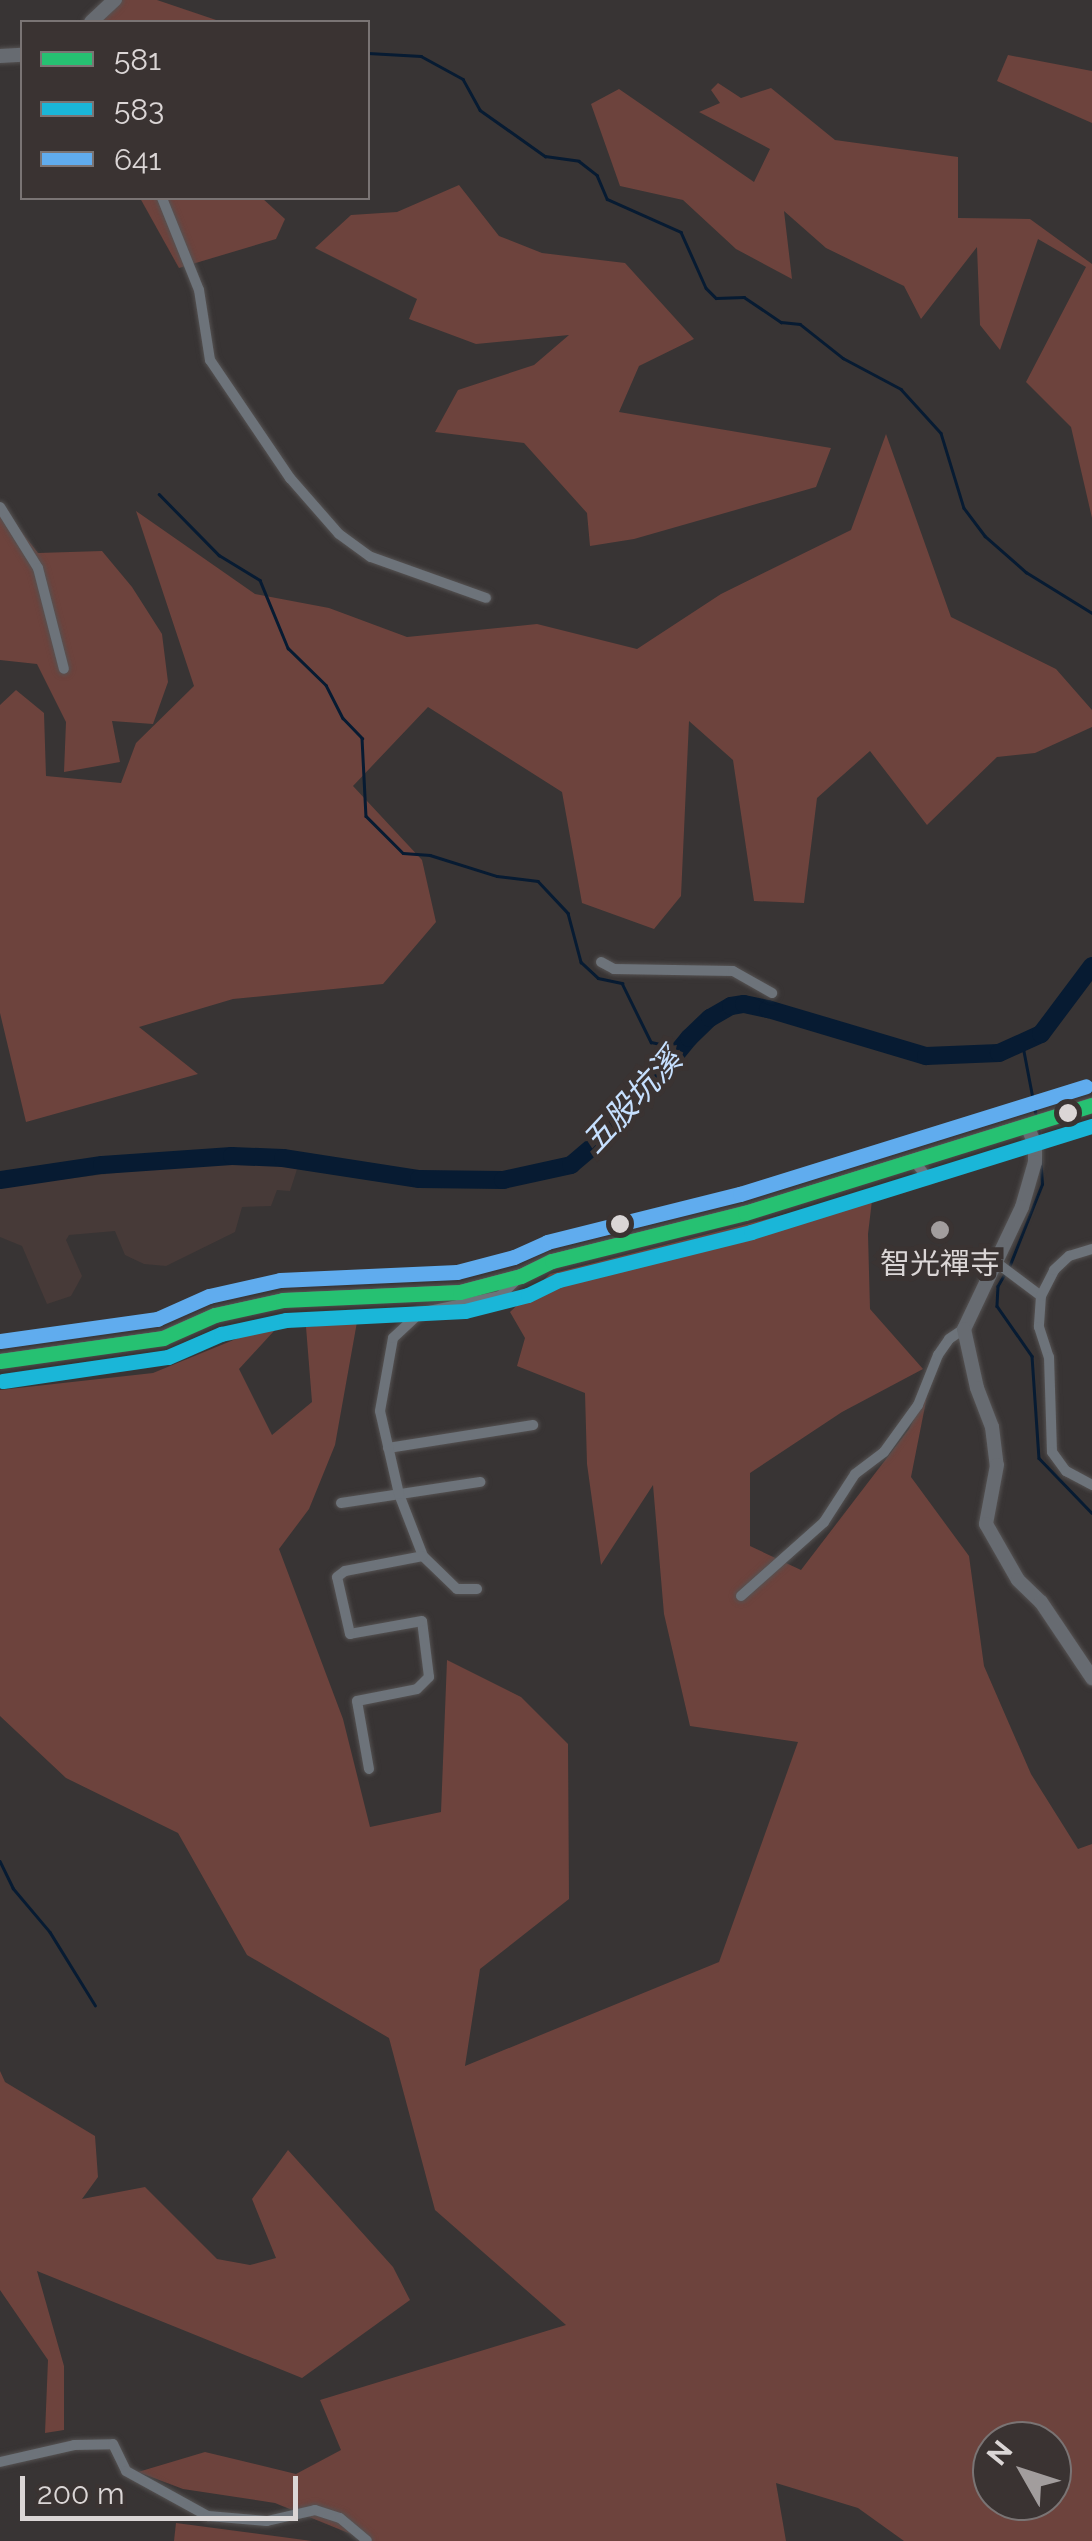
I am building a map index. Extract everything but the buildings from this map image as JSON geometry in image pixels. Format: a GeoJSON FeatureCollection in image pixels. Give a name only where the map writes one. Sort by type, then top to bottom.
{"type":"FeatureCollection","features":[{"type":"Feature","properties":{"kind":"main road"},"geometry":{"type":"LineString","coordinates":[[93,20],[115,0]]}},
{"type":"Feature","properties":{"kind":"main road"},"geometry":{"type":"LineString","coordinates":[[0,1361],[163,1338],[215,1316],[283,1300],[460,1292],[521,1276],[552,1262],[745,1213],[1092,1105]]}},
{"type":"Feature","properties":{"kind":"main road"},"geometry":{"type":"LineString","coordinates":[[1036,1123],[1035,1162],[1003,1268],[964,1329],[976,1388],[992,1427],[997,1466],[986,1524],[1018,1580],[1042,1602],[1092,1678]]}},
{"type":"Feature","properties":{"kind":"street"},"geometry":{"type":"LineString","coordinates":[[163,200],[199,290],[210,360],[290,478],[339,534],[371,557],[486,598]]}},
{"type":"Feature","properties":{"kind":"street"},"geometry":{"type":"LineString","coordinates":[[0,507],[38,568],[64,669]]}},
{"type":"Feature","properties":{"kind":"street"},"geometry":{"type":"LineString","coordinates":[[600,962],[614,969],[733,971],[772,993]]}},
{"type":"Feature","properties":{"kind":"street"},"geometry":{"type":"LineString","coordinates":[[914,1161],[927,1177]]}},
{"type":"Feature","properties":{"kind":"street"},"geometry":{"type":"LineString","coordinates":[[1092,1249],[1069,1256],[1054,1270],[1041,1296],[1039,1327],[1049,1357],[1052,1452],[1066,1470],[1092,1485]]}},
{"type":"Feature","properties":{"kind":"street"},"geometry":{"type":"LineString","coordinates":[[1003,1268],[1041,1296]]}},
{"type":"Feature","properties":{"kind":"street"},"geometry":{"type":"LineString","coordinates":[[477,1589],[457,1589],[423,1556],[399,1494],[380,1411],[393,1338],[420,1313],[500,1296],[521,1276]]}},
{"type":"Feature","properties":{"kind":"street"},"geometry":{"type":"LineString","coordinates":[[740,1596],[824,1522],[855,1474],[884,1452],[918,1405],[938,1354],[949,1339],[964,1329]]}},
{"type":"Feature","properties":{"kind":"street"},"geometry":{"type":"LineString","coordinates":[[388,1448],[533,1424]]}},
{"type":"Feature","properties":{"kind":"street"},"geometry":{"type":"LineString","coordinates":[[341,1503],[480,1482]]}},
{"type":"Feature","properties":{"kind":"street"},"geometry":{"type":"LineString","coordinates":[[370,1769],[357,1701],[417,1689],[430,1677],[422,1621],[350,1634],[337,1577],[423,1556]]}},
{"type":"Feature","properties":{"kind":"street"},"geometry":{"type":"LineString","coordinates":[[0,2462],[74,2445],[113,2444],[126,2471],[208,2516],[267,2521],[316,2510],[340,2518],[367,2541]]}},
{"type":"Feature","properties":{"kind":"shaded area"},"geometry":{"type":"Polygon","coordinates":[[[122,0],[157,0],[216,20],[98,20],[122,0]]]}},
{"type":"Feature","properties":{"kind":"shaded area"},"geometry":{"type":"Polygon","coordinates":[[[1008,55],[1092,71],[1092,123],[997,81],[1008,55]]]}},
{"type":"Feature","properties":{"kind":"shaded area"},"geometry":{"type":"Polygon","coordinates":[[[718,83],[741,98],[771,88],[835,140],[958,157],[958,218],[1030,219],[1092,264],[1092,518],[1071,427],[1026,382],[1086,267],[1038,239],[1000,350],[980,325],[977,247],[921,319],[904,286],[826,248],[784,211],[792,279],[736,249],[683,200],[620,186],[591,104],[619,89],[754,182],[770,149],[699,112],[720,103],[711,90],[718,83]]]}},
{"type":"Feature","properties":{"kind":"shaded area"},"geometry":{"type":"Polygon","coordinates":[[[459,185],[499,236],[542,253],[625,263],[694,339],[639,366],[619,412],[831,448],[816,487],[634,539],[590,546],[587,513],[524,443],[435,432],[458,390],[534,365],[569,335],[476,344],[409,319],[417,299],[315,248],[351,215],[397,212],[459,185]]]}},
{"type":"Feature","properties":{"kind":"shaded area"},"geometry":{"type":"Polygon","coordinates":[[[141,200],[264,200],[285,219],[276,239],[179,268],[141,200]]]}},
{"type":"Feature","properties":{"kind":"shaded area"},"geometry":{"type":"Polygon","coordinates":[[[886,434],[951,617],[1056,669],[1092,710],[1092,727],[1035,753],[997,757],[927,825],[870,751],[817,798],[804,903],[754,901],[733,760],[689,721],[681,896],[654,929],[582,903],[562,792],[428,707],[353,786],[422,860],[436,922],[383,984],[233,999],[139,1027],[198,1074],[26,1122],[0,1013],[0,705],[16,690],[44,713],[46,776],[121,783],[136,743],[194,686],[136,511],[255,594],[329,608],[407,637],[537,624],[637,649],[721,594],[851,530],[886,434]]]}},
{"type":"Feature","properties":{"kind":"shaded area"},"geometry":{"type":"Polygon","coordinates":[[[0,504],[38,553],[102,551],[132,587],[162,634],[168,682],[153,724],[112,721],[120,762],[64,772],[66,722],[37,664],[0,660],[0,504]]]}},
{"type":"Feature","properties":{"kind":"shaded area"},"geometry":{"type":"Polygon","coordinates":[[[238,1158],[299,1163],[290,1191],[277,1190],[271,1206],[242,1207],[235,1232],[166,1266],[144,1264],[125,1255],[115,1231],[69,1235],[66,1240],[82,1276],[71,1296],[47,1304],[22,1246],[0,1237],[0,1187],[238,1158]]]}},
{"type":"Feature","properties":{"kind":"shaded area"},"geometry":{"type":"Polygon","coordinates":[[[873,1192],[868,1234],[870,1309],[923,1369],[842,1412],[750,1473],[750,1546],[801,1570],[909,1429],[928,1391],[911,1477],[969,1556],[984,1666],[1031,1774],[1078,1849],[1092,1844],[1092,2541],[904,2541],[858,2508],[776,2483],[786,2541],[368,2541],[275,2503],[183,2489],[138,2472],[205,2452],[296,2474],[341,2450],[320,2400],[566,2325],[435,2210],[389,2038],[247,1955],[178,1833],[66,1778],[0,1716],[0,1390],[153,1373],[285,1319],[239,1369],[272,1435],[312,1402],[306,1327],[357,1322],[335,1445],[309,1509],[279,1549],[343,1719],[370,1827],[441,1812],[447,1660],[521,1697],[568,1744],[569,1899],[480,1969],[465,2066],[719,1962],[798,1742],[690,1726],[664,1614],[653,1485],[601,1565],[587,1464],[585,1393],[517,1366],[525,1338],[510,1312],[550,1274],[873,1192]]]}},
{"type":"Feature","properties":{"kind":"shaded area"},"geometry":{"type":"Polygon","coordinates":[[[0,2071],[5,2082],[95,2136],[98,2177],[82,2199],[145,2187],[217,2259],[250,2265],[276,2258],[252,2199],[288,2150],[393,2267],[410,2300],[302,2378],[37,2271],[64,2366],[64,2430],[45,2433],[48,2360],[0,2290],[0,2071]]]}},
{"type":"Feature","properties":{"kind":"shaded area"},"geometry":{"type":"Polygon","coordinates":[[[176,2523],[312,2541],[174,2541],[176,2523]]]}},
{"type":"Feature","properties":{"kind":"waterway"},"geometry":{"type":"LineString","coordinates":[[370,53],[421,56],[463,79],[480,110],[545,156],[579,161],[597,175],[607,199],[681,232],[706,288],[716,298],[744,297],[781,322],[800,324],[843,358],[901,389],[941,433],[964,508],[985,536],[1026,572],[1092,613]]}},
{"type":"Feature","properties":{"kind":"waterway"},"geometry":{"type":"LineString","coordinates":[[159,494],[219,555],[260,580],[288,648],[326,685],[343,718],[362,738],[366,816],[403,853],[430,855],[497,876],[538,881],[568,913],[581,962],[598,978],[622,983],[651,1042],[679,1048]]}},
{"type":"Feature","properties":{"kind":"waterway","name":"五股坑溪"},"geometry":{"type":"LineString","coordinates":[[0,1180],[102,1165],[232,1156],[283,1158],[419,1179],[503,1180],[571,1165],[617,1126],[689,1038],[710,1018],[731,1006],[744,1004],[768,1009],[926,1056],[999,1053],[1041,1034],[1092,966]]}},
{"type":"Feature","properties":{"kind":"waterway"},"geometry":{"type":"LineString","coordinates":[[1023,1046],[1036,1114]]}},
{"type":"Feature","properties":{"kind":"waterway"},"geometry":{"type":"LineString","coordinates":[[1009,1267],[1042,1184],[1038,1127]]}},
{"type":"Feature","properties":{"kind":"waterway"},"geometry":{"type":"LineString","coordinates":[[1005,1274],[998,1286],[997,1306],[1032,1356],[1039,1458],[1092,1513]]}},
{"type":"Feature","properties":{"kind":"waterway"},"geometry":{"type":"LineString","coordinates":[[0,1861],[13,1888],[50,1932],[95,2005]]}},
{"type":"Feature","properties":{"kind":"transit line","name":"641"},"geometry":{"type":"LineString","coordinates":[[0,1341],[157,1319],[209,1296],[280,1280],[457,1272],[514,1257],[547,1242],[740,1194],[1086,1086]]}},
{"type":"Feature","properties":{"kind":"transit line","name":"581"},"geometry":{"type":"LineString","coordinates":[[0,1361],[163,1338],[215,1315],[283,1300],[460,1292],[521,1276],[552,1261],[745,1213],[1092,1105]]}},
{"type":"Feature","properties":{"kind":"transit line","name":"583"},"geometry":{"type":"LineString","coordinates":[[3,1381],[168,1357],[221,1334],[286,1320],[465,1311],[528,1295],[559,1280],[751,1232],[1092,1126]]}},
{"type":"Feature","properties":{"kind":"place","name":"智光禪寺"},"geometry":{"type":"Point","coordinates":[940,1230]}}]}
